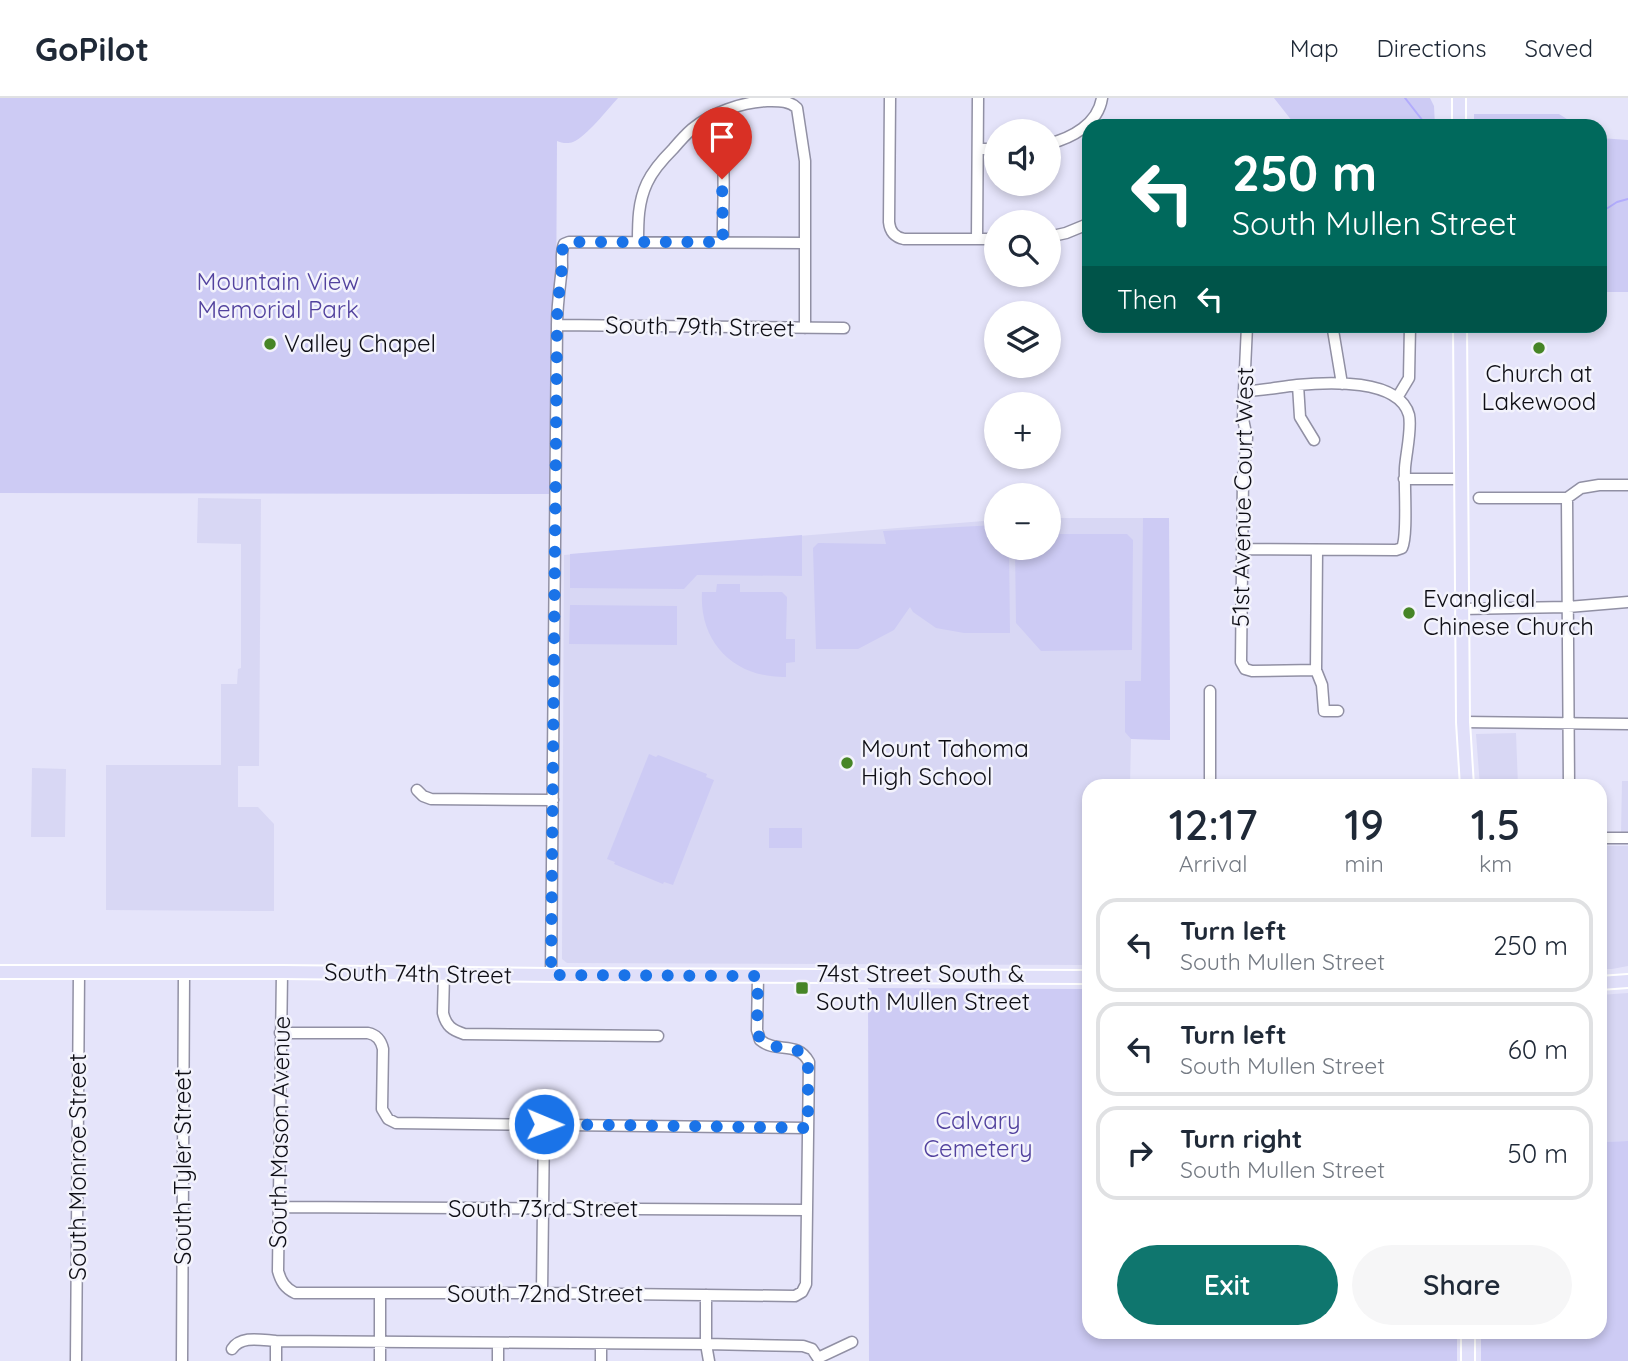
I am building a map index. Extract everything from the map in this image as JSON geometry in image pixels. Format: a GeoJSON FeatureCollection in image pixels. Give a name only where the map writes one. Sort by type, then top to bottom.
{"type":"FeatureCollection","features":[{"type":"Feature","properties":{"kind":"main road"},"geometry":{"type":"LineString","coordinates":[[1459,98],[1459,119]]}},
{"type":"Feature","properties":{"kind":"main road"},"geometry":{"type":"LineString","coordinates":[[1460,333],[1461,609],[1467,779]]}},
{"type":"Feature","properties":{"kind":"main road","name":"South 74th Street"},"geometry":{"type":"LineString","coordinates":[[0,972],[1082,977]]}},
{"type":"Feature","properties":{"kind":"main road"},"geometry":{"type":"LineString","coordinates":[[1607,982],[1628,981]]}},
{"type":"Feature","properties":{"kind":"main road"},"geometry":{"type":"LineString","coordinates":[[1468,1339],[1468,1361]]}},
{"type":"Feature","properties":{"kind":"street"},"geometry":{"type":"LineString","coordinates":[[891,98],[889,227],[893,234],[904,239],[984,239]]}},
{"type":"Feature","properties":{"kind":"street"},"geometry":{"type":"LineString","coordinates":[[977,239],[978,98]]}},
{"type":"Feature","properties":{"kind":"street"},"geometry":{"type":"LineString","coordinates":[[1092,119],[1100,109],[1102,98]]}},
{"type":"Feature","properties":{"kind":"street"},"geometry":{"type":"LineString","coordinates":[[638,242],[639,206],[643,192],[661,162],[690,130],[733,107],[752,102],[788,102],[796,106],[804,147],[805,328]]}},
{"type":"Feature","properties":{"kind":"street"},"geometry":{"type":"LineString","coordinates":[[713,117],[719,132],[722,153],[723,242]]}},
{"type":"Feature","properties":{"kind":"street"},"geometry":{"type":"LineString","coordinates":[[1061,139],[1082,128]]}},
{"type":"Feature","properties":{"kind":"street"},"geometry":{"type":"LineString","coordinates":[[978,149],[984,149]]}},
{"type":"Feature","properties":{"kind":"street"},"geometry":{"type":"LineString","coordinates":[[1061,234],[1082,226]]}},
{"type":"Feature","properties":{"kind":"street"},"geometry":{"type":"LineString","coordinates":[[551,975],[557,325],[562,249],[564,244],[569,242],[805,243]]}},
{"type":"Feature","properties":{"kind":"street","name":"South 79th Street"},"geometry":{"type":"LineString","coordinates":[[557,325],[844,328]]}},
{"type":"Feature","properties":{"kind":"street","name":"51st Avenue Court West"},"geometry":{"type":"LineString","coordinates":[[1247,333],[1244,419],[1247,438],[1243,476],[1241,662],[1247,670],[1316,670]]}},
{"type":"Feature","properties":{"kind":"street"},"geometry":{"type":"LineString","coordinates":[[1334,333],[1342,384]]}},
{"type":"Feature","properties":{"kind":"street"},"geometry":{"type":"LineString","coordinates":[[1397,398],[1409,378],[1409,333]]}},
{"type":"Feature","properties":{"kind":"street"},"geometry":{"type":"LineString","coordinates":[[1242,549],[1396,550],[1403,547],[1404,480],[1410,421],[1406,409],[1397,398],[1382,390],[1342,384],[1298,385],[1244,391]]}},
{"type":"Feature","properties":{"kind":"street"},"geometry":{"type":"LineString","coordinates":[[1298,385],[1300,417],[1314,440]]}},
{"type":"Feature","properties":{"kind":"street"},"geometry":{"type":"LineString","coordinates":[[1404,480],[1460,479]]}},
{"type":"Feature","properties":{"kind":"street"},"geometry":{"type":"LineString","coordinates":[[1479,498],[1567,498],[1581,488],[1628,485]]}},
{"type":"Feature","properties":{"kind":"street"},"geometry":{"type":"LineString","coordinates":[[1567,498],[1569,779]]}},
{"type":"Feature","properties":{"kind":"street"},"geometry":{"type":"LineString","coordinates":[[1317,550],[1316,670],[1322,685],[1324,712],[1338,711]]}},
{"type":"Feature","properties":{"kind":"street"},"geometry":{"type":"LineString","coordinates":[[1461,609],[1568,607],[1628,602]]}},
{"type":"Feature","properties":{"kind":"street"},"geometry":{"type":"LineString","coordinates":[[1210,691],[1210,779]]}},
{"type":"Feature","properties":{"kind":"street"},"geometry":{"type":"LineString","coordinates":[[1463,722],[1628,724]]}},
{"type":"Feature","properties":{"kind":"street"},"geometry":{"type":"LineString","coordinates":[[417,790],[431,799],[553,800]]}},
{"type":"Feature","properties":{"kind":"street"},"geometry":{"type":"LineString","coordinates":[[1607,838],[1628,838]]}},
{"type":"Feature","properties":{"kind":"street","name":"South Monroe Street"},"geometry":{"type":"LineString","coordinates":[[76,1361],[79,972]]}},
{"type":"Feature","properties":{"kind":"street","name":"South Mason Avenue"},"geometry":{"type":"LineString","coordinates":[[282,972],[278,1271],[288,1289]]}},
{"type":"Feature","properties":{"kind":"street","name":"South Tyler Street"},"geometry":{"type":"LineString","coordinates":[[182,1361],[184,973]]}},
{"type":"Feature","properties":{"kind":"street"},"geometry":{"type":"LineString","coordinates":[[444,974],[443,1013],[450,1028],[456,1031],[471,1035],[658,1036]]}},
{"type":"Feature","properties":{"kind":"street"},"geometry":{"type":"LineString","coordinates":[[758,976],[757,1030],[760,1040],[769,1046],[800,1051],[808,1062],[807,1210]]}},
{"type":"Feature","properties":{"kind":"street"},"geometry":{"type":"LineString","coordinates":[[281,1033],[368,1033],[376,1036],[383,1049],[382,1109],[388,1119],[396,1123],[808,1128]]}},
{"type":"Feature","properties":{"kind":"street"},"geometry":{"type":"LineString","coordinates":[[542,1293],[544,1124]]}},
{"type":"Feature","properties":{"kind":"street","name":"South 73rd Street"},"geometry":{"type":"LineString","coordinates":[[280,1207],[807,1210]]}},
{"type":"Feature","properties":{"kind":"street","name":"South 72nd Street"},"geometry":{"type":"LineString","coordinates":[[288,1289],[295,1293],[380,1294],[799,1295],[806,1284],[807,1210]]}},
{"type":"Feature","properties":{"kind":"street"},"geometry":{"type":"LineString","coordinates":[[380,1294],[380,1361]]}},
{"type":"Feature","properties":{"kind":"street"},"geometry":{"type":"LineString","coordinates":[[706,1295],[706,1344],[709,1361]]}},
{"type":"Feature","properties":{"kind":"street"},"geometry":{"type":"LineString","coordinates":[[232,1349],[236,1343],[246,1339],[706,1344],[803,1346],[812,1349],[815,1359],[852,1342]]}},
{"type":"Feature","properties":{"kind":"street"},"geometry":{"type":"LineString","coordinates":[[276,1341],[276,1361]]}},
{"type":"Feature","properties":{"kind":"street"},"geometry":{"type":"LineString","coordinates":[[498,1343],[498,1361]]}},
{"type":"Feature","properties":{"kind":"street"},"geometry":{"type":"LineString","coordinates":[[601,1344],[601,1361]]}},
{"type":"Feature","properties":{"kind":"shaded area"},"geometry":{"type":"Polygon","coordinates":[[[198,498],[261,499],[259,766],[238,766],[238,807],[258,807],[274,824],[274,911],[106,910],[106,765],[221,765],[221,684],[237,684],[238,669],[241,668],[241,544],[197,543],[198,498]]]}},
{"type":"Feature","properties":{"kind":"shaded area","name":"Mount Tahoma High School"},"geometry":{"type":"Polygon","coordinates":[[[1061,518],[1169,518],[1170,740],[1131,739],[1130,779],[1082,779],[1082,965],[567,963],[562,959],[564,555],[984,521],[984,560],[1061,560],[1061,518]]]}},
{"type":"Feature","properties":{"kind":"shaded area"},"geometry":{"type":"Polygon","coordinates":[[[1516,733],[1518,779],[1479,779],[1476,734],[1516,733]]]}},
{"type":"Feature","properties":{"kind":"shaded area"},"geometry":{"type":"Polygon","coordinates":[[[32,768],[66,769],[65,837],[31,837],[32,768]]]}},
{"type":"Feature","properties":{"kind":"shaded area"},"geometry":{"type":"Polygon","coordinates":[[[1622,781],[1628,781],[1628,834],[1621,834],[1622,781]]]}},
{"type":"Feature","properties":{"kind":"shaded area"},"geometry":{"type":"Polygon","coordinates":[[[1607,846],[1628,846],[1628,966],[1607,969],[1607,846]]]}},
{"type":"Feature","properties":{"kind":"shaded area"},"geometry":{"type":"Polygon","coordinates":[[[1628,993],[1628,1141],[1607,1142],[1607,994],[1628,993]]]}},
{"type":"Feature","properties":{"kind":"green space","name":"Mountain View Memorial Park"},"geometry":{"type":"Polygon","coordinates":[[[0,98],[618,98],[579,139],[569,143],[557,141],[555,494],[0,493],[0,98]]]}},
{"type":"Feature","properties":{"kind":"green space"},"geometry":{"type":"Polygon","coordinates":[[[1274,98],[1430,98],[1434,106],[1435,119],[1290,119],[1274,98]]]}},
{"type":"Feature","properties":{"kind":"green space"},"geometry":{"type":"Polygon","coordinates":[[[1474,114],[1559,114],[1567,119],[1474,119],[1474,114]]]}},
{"type":"Feature","properties":{"kind":"green space"},"geometry":{"type":"Polygon","coordinates":[[[1607,138],[1628,140],[1628,292],[1607,292],[1607,138]]]}},
{"type":"Feature","properties":{"kind":"green space"},"geometry":{"type":"Polygon","coordinates":[[[1143,518],[1169,518],[1170,740],[1131,739],[1125,732],[1125,681],[1141,681],[1143,518]]]}},
{"type":"Feature","properties":{"kind":"green space"},"geometry":{"type":"Polygon","coordinates":[[[984,526],[984,560],[1009,560],[1010,633],[964,633],[936,628],[910,607],[894,630],[858,649],[816,649],[813,548],[818,543],[886,544],[883,531],[984,526]]]}},
{"type":"Feature","properties":{"kind":"green space"},"geometry":{"type":"Polygon","coordinates":[[[1061,534],[1127,534],[1133,540],[1132,650],[1041,651],[1016,623],[1015,560],[1061,560],[1061,534]]]}},
{"type":"Feature","properties":{"kind":"green space"},"geometry":{"type":"Polygon","coordinates":[[[802,535],[802,576],[697,575],[684,589],[570,588],[570,554],[802,535]]]}},
{"type":"Feature","properties":{"kind":"green space"},"geometry":{"type":"Polygon","coordinates":[[[717,584],[740,584],[740,592],[782,592],[787,597],[786,639],[795,639],[795,662],[786,663],[786,677],[768,676],[736,664],[714,642],[707,627],[702,592],[716,592],[717,584]]]}},
{"type":"Feature","properties":{"kind":"green space"},"geometry":{"type":"Polygon","coordinates":[[[570,605],[677,606],[677,645],[569,644],[570,605]]]}},
{"type":"Feature","properties":{"kind":"green space"},"geometry":{"type":"Polygon","coordinates":[[[649,754],[707,774],[706,777],[714,780],[673,885],[663,884],[607,859],[649,754]]]}},
{"type":"Feature","properties":{"kind":"green space"},"geometry":{"type":"Polygon","coordinates":[[[769,828],[802,828],[802,848],[769,848],[769,828]]]}},
{"type":"Feature","properties":{"kind":"green space","name":"Calvary Cemetery"},"geometry":{"type":"Polygon","coordinates":[[[868,988],[1082,989],[1082,1339],[1457,1339],[1457,1361],[869,1361],[868,988]]]}},
{"type":"Feature","properties":{"kind":"green space"},"geometry":{"type":"Polygon","coordinates":[[[1628,1141],[1628,1361],[1481,1361],[1481,1339],[1607,1339],[1607,1142],[1628,1141]]]}},
{"type":"Feature","properties":{"kind":"waterway"},"geometry":{"type":"LineString","coordinates":[[1405,98],[1421,119]]}},
{"type":"Feature","properties":{"kind":"waterway"},"geometry":{"type":"LineString","coordinates":[[1607,208],[1628,199]]}},
{"type":"Feature","properties":{"kind":"place","name":"Valley Chapel"},"geometry":{"type":"Point","coordinates":[270,344]}},
{"type":"Feature","properties":{"kind":"place","name":"Church at Lakewood"},"geometry":{"type":"Point","coordinates":[1539,348]}},
{"type":"Feature","properties":{"kind":"place","name":"Evanglical Chinese Church"},"geometry":{"type":"Point","coordinates":[1409,613]}},
{"type":"Feature","properties":{"kind":"place","name":"Mount Tahoma High School"},"geometry":{"type":"Point","coordinates":[847,763]}},
{"type":"Feature","properties":{"kind":"place","name":"74st Street South & South Mullen Street"},"geometry":{"type":"Point","coordinates":[802,988]}},
{"type":"Feature","properties":{"kind":"route"},"geometry":{"type":"LineString","coordinates":[[544,1124],[808,1128],[808,1062],[800,1051],[769,1046],[760,1040],[757,1030],[758,976],[551,975],[557,325],[562,249],[564,244],[569,242],[723,242],[722,179]]}}]}
